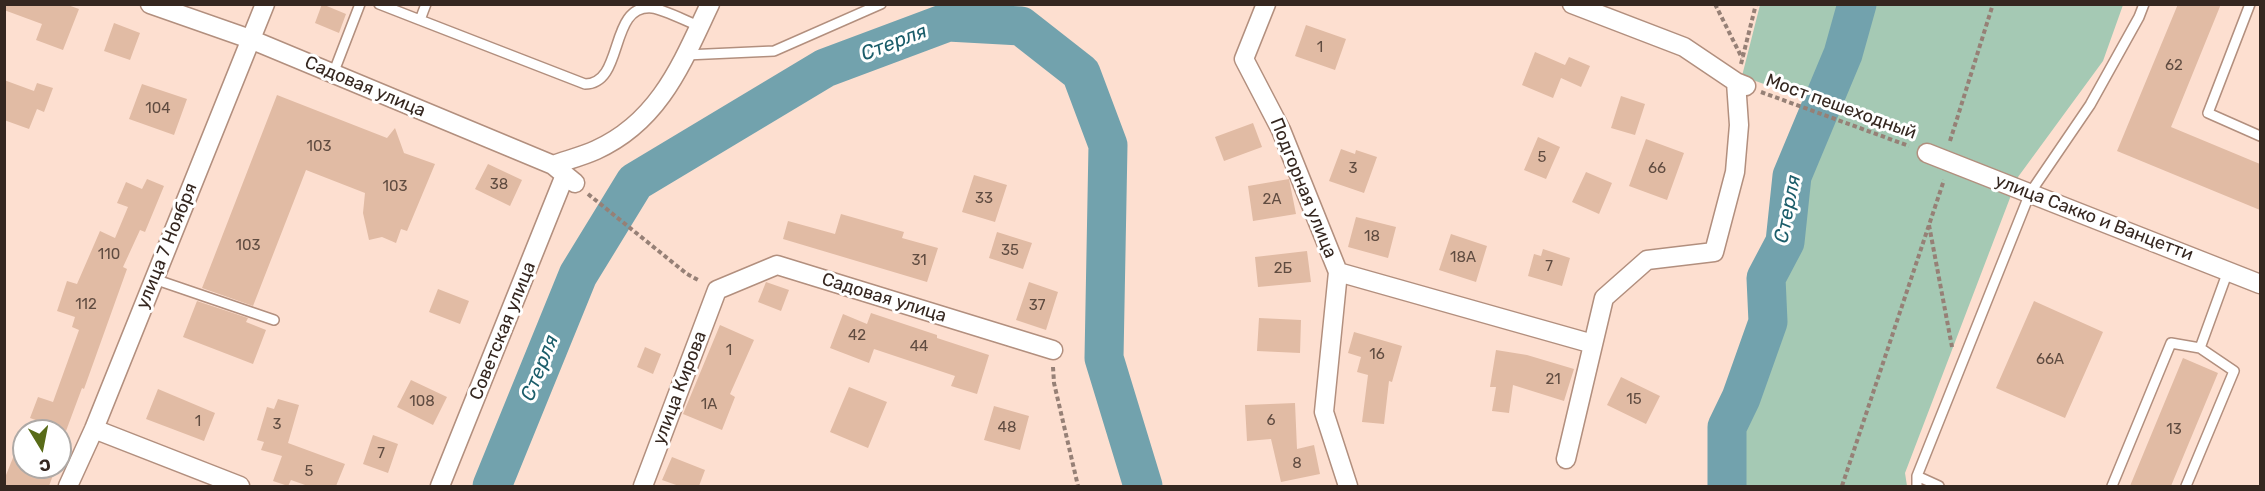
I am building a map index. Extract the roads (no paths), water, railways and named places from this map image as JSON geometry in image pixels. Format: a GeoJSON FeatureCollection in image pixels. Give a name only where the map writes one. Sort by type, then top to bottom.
{"type":"FeatureCollection","features":[{"type":"Feature","properties":{"kind":"street","name":"Садовая улица"},"geometry":{"type":"LineString","coordinates":[[150,4],[250,39],[564,175]]}},
{"type":"Feature","properties":{"kind":"street","name":"улица 7 Ноября"},"geometry":{"type":"LineString","coordinates":[[68,486],[94,429],[265,4]]}},
{"type":"Feature","properties":{"kind":"street"},"geometry":{"type":"LineString","coordinates":[[564,175],[596,150],[631,129],[647,114],[663,95],[686,55],[710,4]]}},
{"type":"Feature","properties":{"kind":"street","name":"Подгорная улица"},"geometry":{"type":"LineString","coordinates":[[1266,4],[1244,59],[1281,130],[1338,272],[1324,412],[1348,486]]}},
{"type":"Feature","properties":{"kind":"street"},"geometry":{"type":"LineString","coordinates":[[1566,459],[1604,298],[1647,260],[1714,252],[1735,172],[1741,84],[1684,47],[1572,4]]}},
{"type":"Feature","properties":{"kind":"street","name":"улица Сакко и Ванцетти"},"geometry":{"type":"LineString","coordinates":[[1927,153],[2260,284]]}},
{"type":"Feature","properties":{"kind":"street","name":"Советская улица"},"geometry":{"type":"LineString","coordinates":[[440,486],[564,175]]}},
{"type":"Feature","properties":{"kind":"street","name":"Садовая улица"},"geometry":{"type":"LineString","coordinates":[[717,290],[777,264],[1053,350]]}},
{"type":"Feature","properties":{"kind":"street"},"geometry":{"type":"LineString","coordinates":[[1338,272],[1593,344]]}},
{"type":"Feature","properties":{"kind":"street","name":"улица Кирова"},"geometry":{"type":"LineString","coordinates":[[643,486],[717,290]]}},
{"type":"Feature","properties":{"kind":"street"},"geometry":{"type":"LineString","coordinates":[[94,429],[240,486]]}},
{"type":"Feature","properties":{"kind":"lane"},"geometry":{"type":"LineString","coordinates":[[333,74],[360,4]]}},
{"type":"Feature","properties":{"kind":"lane"},"geometry":{"type":"LineString","coordinates":[[379,4],[578,82],[591,84],[604,76],[626,21],[637,12],[652,8],[699,26]]}},
{"type":"Feature","properties":{"kind":"lane"},"geometry":{"type":"LineString","coordinates":[[420,21],[426,4]]}},
{"type":"Feature","properties":{"kind":"lane"},"geometry":{"type":"LineString","coordinates":[[686,55],[774,51],[881,4]]}},
{"type":"Feature","properties":{"kind":"lane"},"geometry":{"type":"LineString","coordinates":[[1917,486],[1917,476],[2030,193],[2090,105],[2144,4]]}},
{"type":"Feature","properties":{"kind":"lane"},"geometry":{"type":"LineString","coordinates":[[2250,4],[2208,113],[2260,136]]}},
{"type":"Feature","properties":{"kind":"lane"},"geometry":{"type":"LineString","coordinates":[[2200,348],[2228,271]]}},
{"type":"Feature","properties":{"kind":"lane"},"geometry":{"type":"LineString","coordinates":[[154,279],[274,320]]}},
{"type":"Feature","properties":{"kind":"lane"},"geometry":{"type":"LineString","coordinates":[[2112,486],[2171,343],[2200,348],[2234,371],[2186,486]]}},
{"type":"Feature","properties":{"kind":"lane"},"geometry":{"type":"LineString","coordinates":[[1917,476],[1939,486]]}},
{"type":"Feature","properties":{"kind":"waterway","name":"Стерля"},"geometry":{"type":"LineString","coordinates":[[1727,486],[1727,427],[1741,398],[1768,322],[1766,278],[1785,242],[1792,176],[1843,54],[1857,4]]}},
{"type":"Feature","properties":{"kind":"waterway","name":"Стерля"},"geometry":{"type":"LineString","coordinates":[[492,486],[578,275],[635,182],[825,68],[948,22],[1021,26],[1081,73],[1108,145],[1104,358],[1143,486]]}}]}
